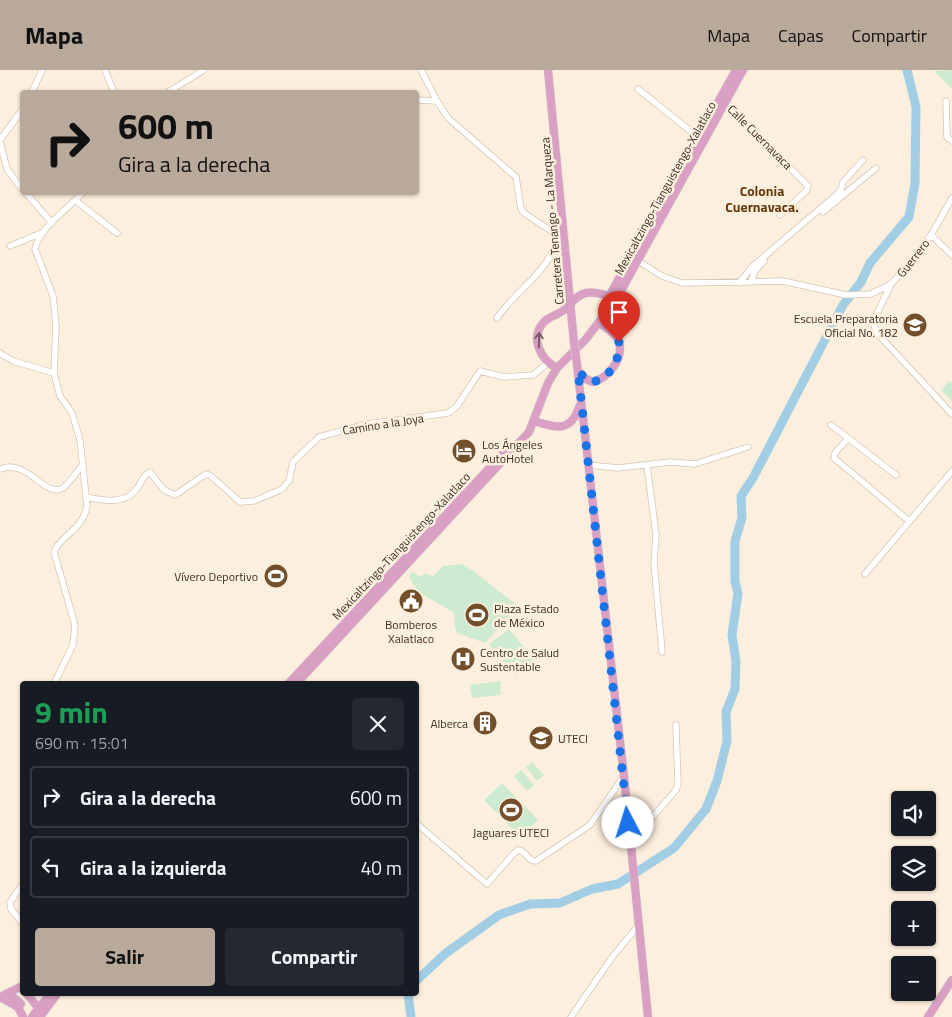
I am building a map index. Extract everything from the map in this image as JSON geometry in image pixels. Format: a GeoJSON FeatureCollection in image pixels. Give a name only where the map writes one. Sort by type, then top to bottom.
{"type":"FeatureCollection","features":[{"type":"Feature","properties":{"kind":"main road","name":"Carretera Tenango - La Marqueza"},"geometry":{"type":"LineString","coordinates":[[548,70],[562,236],[572,302],[574,343],[624,776],[648,1017]]}},
{"type":"Feature","properties":{"kind":"main road","name":"Mexicaltzingo-Tianguistengo-Xalatlaco"},"geometry":{"type":"LineString","coordinates":[[299,681],[529,432],[548,383],[557,368],[580,346],[605,315],[698,137],[736,70]]}},
{"type":"Feature","properties":{"kind":"main road","name":"Mexicaltzingo-Tianguistengo-Xalatlaco"},"geometry":{"type":"LineString","coordinates":[[634,258],[743,70]]}},
{"type":"Feature","properties":{"kind":"main road"},"geometry":{"type":"LineString","coordinates":[[557,368],[548,363],[539,348],[538,337],[544,322],[559,314],[583,294],[590,293],[614,297]]}},
{"type":"Feature","properties":{"kind":"main road"},"geometry":{"type":"LineString","coordinates":[[559,314],[572,324]]}},
{"type":"Feature","properties":{"kind":"main road"},"geometry":{"type":"LineString","coordinates":[[578,371],[586,379],[593,382],[604,378],[615,364],[619,351],[619,342],[614,333],[599,323]]}},
{"type":"Feature","properties":{"kind":"main road"},"geometry":{"type":"LineString","coordinates":[[533,423],[555,427],[565,426],[573,420],[581,401]]}},
{"type":"Feature","properties":{"kind":"main road","name":"Mexicaltzingo-Tianguistengo-Xalatlaco"},"geometry":{"type":"LineString","coordinates":[[291,681],[525,429],[533,423]]}},
{"type":"Feature","properties":{"kind":"main road"},"geometry":{"type":"LineString","coordinates":[[928,1017],[952,980]]}},
{"type":"Feature","properties":{"kind":"main road"},"geometry":{"type":"LineString","coordinates":[[0,997],[20,987]]}},
{"type":"Feature","properties":{"kind":"main road"},"geometry":{"type":"LineString","coordinates":[[8,993],[23,1007],[28,1017]]}},
{"type":"Feature","properties":{"kind":"main road"},"geometry":{"type":"LineString","coordinates":[[29,996],[40,1008]]}},
{"type":"Feature","properties":{"kind":"main road"},"geometry":{"type":"LineString","coordinates":[[32,1017],[49,996]]}},
{"type":"Feature","properties":{"kind":"main road"},"geometry":{"type":"LineString","coordinates":[[40,1017],[55,996]]}},
{"type":"Feature","properties":{"kind":"main road"},"geometry":{"type":"LineString","coordinates":[[0,997],[18,1006],[23,1017]]}},
{"type":"Feature","properties":{"kind":"main road"},"geometry":{"type":"LineString","coordinates":[[40,1008],[48,1005]]}},
{"type":"Feature","properties":{"kind":"street"},"geometry":{"type":"LineString","coordinates":[[33,90],[42,70]]}},
{"type":"Feature","properties":{"kind":"street"},"geometry":{"type":"LineString","coordinates":[[105,70],[113,90]]}},
{"type":"Feature","properties":{"kind":"street"},"geometry":{"type":"LineString","coordinates":[[171,90],[204,70]]}},
{"type":"Feature","properties":{"kind":"street"},"geometry":{"type":"LineString","coordinates":[[421,70],[436,101],[448,118],[516,177],[521,209],[524,213],[562,236],[543,268],[521,292],[510,299],[496,318]]}},
{"type":"Feature","properties":{"kind":"street"},"geometry":{"type":"LineString","coordinates":[[638,89],[698,137]]}},
{"type":"Feature","properties":{"kind":"street"},"geometry":{"type":"LineString","coordinates":[[419,100],[436,101]]}},
{"type":"Feature","properties":{"kind":"street"},"geometry":{"type":"LineString","coordinates":[[946,101],[947,137],[952,141]]}},
{"type":"Feature","properties":{"kind":"street","name":"Calle Cuernavaca"},"geometry":{"type":"LineString","coordinates":[[725,102],[808,186],[806,191],[780,215]]}},
{"type":"Feature","properties":{"kind":"street"},"geometry":{"type":"LineString","coordinates":[[20,113],[0,141],[7,169],[20,184]]}},
{"type":"Feature","properties":{"kind":"street"},"geometry":{"type":"LineString","coordinates":[[740,283],[753,266],[835,196],[841,190],[843,182],[863,160]]}},
{"type":"Feature","properties":{"kind":"street"},"geometry":{"type":"LineString","coordinates":[[634,258],[672,281],[751,282],[761,264],[876,168]]}},
{"type":"Feature","properties":{"kind":"street"},"geometry":{"type":"LineString","coordinates":[[29,195],[52,223]]}},
{"type":"Feature","properties":{"kind":"street"},"geometry":{"type":"LineString","coordinates":[[56,681],[71,650],[75,625],[54,552],[56,546],[78,528],[85,516],[86,497],[80,440],[72,413],[60,396],[54,373],[56,326],[53,296],[36,249],[37,241],[52,223],[81,195]]}},
{"type":"Feature","properties":{"kind":"street","name":"Guerrero"},"geometry":{"type":"LineString","coordinates":[[751,282],[790,282],[856,296],[871,294],[891,284],[931,235],[952,198]]}},
{"type":"Feature","properties":{"kind":"street"},"geometry":{"type":"LineString","coordinates":[[76,201],[117,233]]}},
{"type":"Feature","properties":{"kind":"street"},"geometry":{"type":"LineString","coordinates":[[10,246],[46,231]]}},
{"type":"Feature","properties":{"kind":"street"},"geometry":{"type":"LineString","coordinates":[[931,235],[952,255]]}},
{"type":"Feature","properties":{"kind":"street"},"geometry":{"type":"LineString","coordinates":[[891,284],[874,322],[877,333],[952,414]]}},
{"type":"Feature","properties":{"kind":"street"},"geometry":{"type":"LineString","coordinates":[[0,352],[13,361],[54,373]]}},
{"type":"Feature","properties":{"kind":"street","name":"Camino a la Joya"},"geometry":{"type":"LineString","coordinates":[[86,497],[103,501],[124,498],[134,492],[145,475],[150,472],[164,490],[175,495],[206,474],[211,476],[240,502],[254,502],[287,485],[293,462],[319,437],[367,424],[448,413],[457,406],[480,371],[504,377],[534,375],[548,363]]}},
{"type":"Feature","properties":{"kind":"street"},"geometry":{"type":"LineString","coordinates":[[831,425],[896,475]]}},
{"type":"Feature","properties":{"kind":"street"},"geometry":{"type":"LineString","coordinates":[[848,438],[834,452],[834,458],[910,522]]}},
{"type":"Feature","properties":{"kind":"street"},"geometry":{"type":"LineString","coordinates":[[588,465],[618,468],[670,462],[701,463],[748,446]]}},
{"type":"Feature","properties":{"kind":"street"},"geometry":{"type":"LineString","coordinates":[[0,469],[8,466],[28,472],[47,488],[54,491],[63,488],[83,464]]}},
{"type":"Feature","properties":{"kind":"street"},"geometry":{"type":"LineString","coordinates":[[647,465],[656,535],[654,562],[662,652]]}},
{"type":"Feature","properties":{"kind":"street"},"geometry":{"type":"LineString","coordinates":[[865,574],[952,471]]}},
{"type":"Feature","properties":{"kind":"street"},"geometry":{"type":"LineString","coordinates":[[630,838],[643,828],[676,790],[678,784],[676,726]]}},
{"type":"Feature","properties":{"kind":"street"},"geometry":{"type":"LineString","coordinates":[[419,826],[487,884],[517,850],[522,851],[533,861],[540,860],[582,832],[598,816],[624,776]]}},
{"type":"Feature","properties":{"kind":"street"},"geometry":{"type":"LineString","coordinates":[[20,888],[10,902],[11,909],[20,920]]}},
{"type":"Feature","properties":{"kind":"street"},"geometry":{"type":"LineString","coordinates":[[571,1017],[613,956],[639,924]]}},
{"type":"Feature","properties":{"kind":"green space"},"geometry":{"type":"Polygon","coordinates":[[[952,70],[952,89],[934,71],[952,70]]]}},
{"type":"Feature","properties":{"kind":"green space"},"geometry":{"type":"Polygon","coordinates":[[[949,381],[952,384],[952,401],[941,390],[949,381]]]}},
{"type":"Feature","properties":{"kind":"green space"},"geometry":{"type":"Polygon","coordinates":[[[462,564],[518,606],[485,643],[457,633],[454,613],[421,593],[409,575],[413,572],[419,576],[426,574],[433,576],[443,566],[462,564]]]}},
{"type":"Feature","properties":{"kind":"green space"},"geometry":{"type":"Polygon","coordinates":[[[509,629],[534,659],[515,675],[489,644],[509,629]]]}},
{"type":"Feature","properties":{"kind":"green space"},"geometry":{"type":"Polygon","coordinates":[[[500,681],[501,695],[472,698],[470,685],[500,681]]]}},
{"type":"Feature","properties":{"kind":"green space"},"geometry":{"type":"Polygon","coordinates":[[[532,762],[544,775],[537,781],[526,767],[532,762]]]}},
{"type":"Feature","properties":{"kind":"green space"},"geometry":{"type":"Polygon","coordinates":[[[521,770],[534,785],[527,791],[514,776],[521,770]]]}},
{"type":"Feature","properties":{"kind":"green space","name":"Jaguares UTECI"},"geometry":{"type":"Polygon","coordinates":[[[502,783],[538,820],[521,838],[484,800],[502,783]]]}},
{"type":"Feature","properties":{"kind":"waterway"},"geometry":{"type":"LineString","coordinates":[[419,978],[446,953],[499,915],[530,904],[560,903],[592,889],[618,884],[674,848],[706,809],[717,781],[727,741],[726,712],[735,689],[736,661],[732,635],[738,593],[735,582],[735,541],[742,518],[741,496],[753,478],[843,305],[861,282],[870,263],[909,217],[915,183],[916,107],[907,70]]}},
{"type":"Feature","properties":{"kind":"waterway"},"geometry":{"type":"LineString","coordinates":[[408,996],[411,1017]]}},
{"type":"Feature","properties":{"kind":"place","name":"Escuela Preparatoria Oficial No. 182"},"geometry":{"type":"Point","coordinates":[915,325]}},
{"type":"Feature","properties":{"kind":"place","name":"Los Ángeles AutoHotel"},"geometry":{"type":"Point","coordinates":[464,451]}},
{"type":"Feature","properties":{"kind":"place","name":"Vívero Deportivo"},"geometry":{"type":"Point","coordinates":[276,576]}},
{"type":"Feature","properties":{"kind":"place","name":"Bomberos Xalatlaco"},"geometry":{"type":"Point","coordinates":[411,601]}},
{"type":"Feature","properties":{"kind":"place","name":"Plaza Estado de México"},"geometry":{"type":"Point","coordinates":[477,615]}},
{"type":"Feature","properties":{"kind":"place","name":"Centro de Salud Sustentable"},"geometry":{"type":"Point","coordinates":[463,659]}},
{"type":"Feature","properties":{"kind":"place","name":"Alberca"},"geometry":{"type":"Point","coordinates":[485,723]}},
{"type":"Feature","properties":{"kind":"place","name":"UTECI"},"geometry":{"type":"Point","coordinates":[541,738]}},
{"type":"Feature","properties":{"kind":"place","name":"Jaguares UTECI"},"geometry":{"type":"Point","coordinates":[511,810]}},
{"type":"Feature","properties":{"kind":"district","name":"Colonia Cuernavaca."},"geometry":{"type":"Point","coordinates":[762,198]}},
{"type":"Feature","properties":{"kind":"route"},"geometry":{"type":"LineString","coordinates":[[619,342],[619,351],[615,364],[604,378],[593,382],[586,379],[578,371],[628,823]]}}]}
